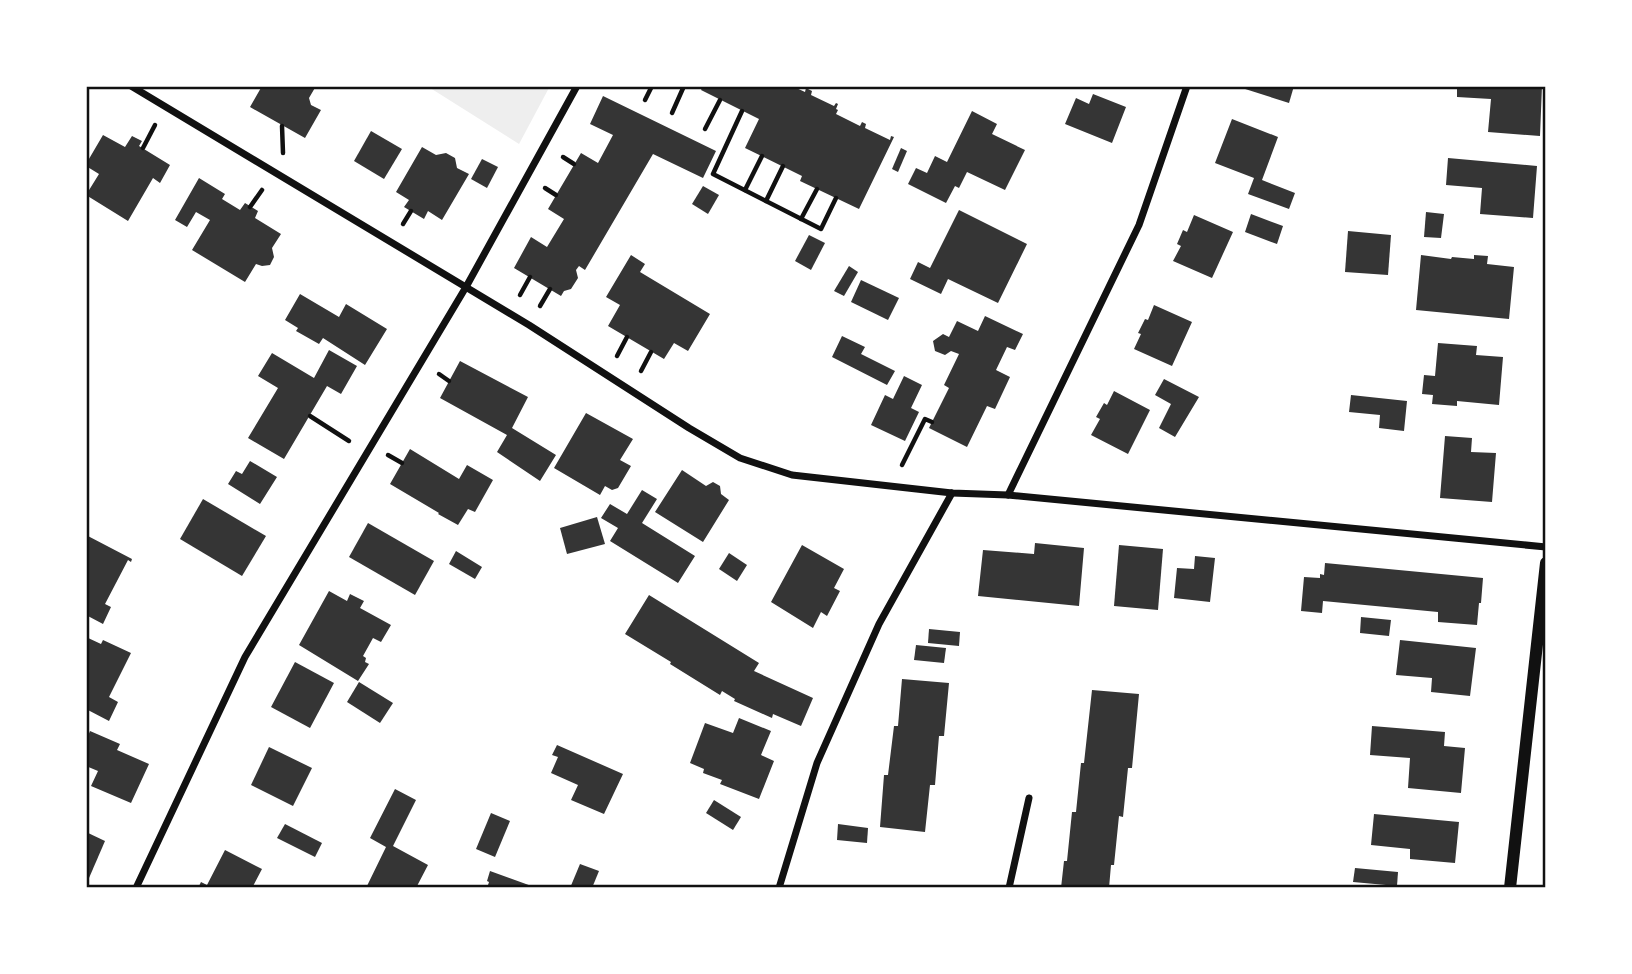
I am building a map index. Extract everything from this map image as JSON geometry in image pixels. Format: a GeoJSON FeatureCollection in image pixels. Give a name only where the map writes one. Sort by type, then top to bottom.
{"type":"FeatureCollection","features":[{"type":"Feature","properties":{"kind":"street"},"geometry":{"type":"LineString","coordinates":[[131,86],[529,325],[689,428],[740,458],[792,475],[952,493],[1008,495],[1546,547]]}},
{"type":"Feature","properties":{"kind":"street"},"geometry":{"type":"LineString","coordinates":[[136,888],[245,657],[466,287],[577,86]]}},
{"type":"Feature","properties":{"kind":"street"},"geometry":{"type":"LineString","coordinates":[[1008,495],[1139,225],[1187,86]]}},
{"type":"Feature","properties":{"kind":"street"},"geometry":{"type":"LineString","coordinates":[[779,888],[822,750],[879,624],[952,493]]}},
{"type":"Feature","properties":{"kind":"street"},"geometry":{"type":"LineString","coordinates":[[1510,888],[1546,563]]}},
{"type":"Feature","properties":{"kind":"street"},"geometry":{"type":"LineString","coordinates":[[1009,888],[1029,799]]}},
{"type":"Feature","properties":{"kind":"path"},"geometry":{"type":"LineString","coordinates":[[645,100],[652,86]]}},
{"type":"Feature","properties":{"kind":"path"},"geometry":{"type":"LineString","coordinates":[[672,113],[684,86]]}},
{"type":"Feature","properties":{"kind":"path"},"geometry":{"type":"LineString","coordinates":[[705,129],[720,100]]}},
{"type":"Feature","properties":{"kind":"path"},"geometry":{"type":"LineString","coordinates":[[742,111],[713,174],[821,229],[836,198]]}},
{"type":"Feature","properties":{"kind":"path"},"geometry":{"type":"LineString","coordinates":[[745,190],[762,156]]}},
{"type":"Feature","properties":{"kind":"path"},"geometry":{"type":"LineString","coordinates":[[766,201],[783,166]]}},
{"type":"Feature","properties":{"kind":"path"},"geometry":{"type":"LineString","coordinates":[[801,219],[817,188]]}},
{"type":"Feature","properties":{"kind":"path"},"geometry":{"type":"LineString","coordinates":[[310,416],[367,453]]}},
{"type":"Feature","properties":{"kind":"path"},"geometry":{"type":"LineString","coordinates":[[895,486],[902,463],[925,419],[932,422]]}},
{"type":"Feature","properties":{"kind":"shaded area"},"geometry":{"type":"Polygon","coordinates":[[[427,86],[550,86],[519,144],[427,86]]]}},
{"type":"Feature","properties":{"kind":"building"},"geometry":{"type":"Polygon","coordinates":[[[262,86],[316,86],[309,98],[311,105],[321,110],[305,138],[250,107],[262,86]]]}},
{"type":"Feature","properties":{"kind":"building"},"geometry":{"type":"Polygon","coordinates":[[[703,86],[792,86],[805,92],[806,88],[812,91],[811,95],[834,106],[838,104],[836,114],[860,126],[862,122],[866,124],[865,128],[890,140],[891,136],[894,137],[859,209],[800,181],[802,176],[745,148],[759,119],[701,90],[703,86]]]}},
{"type":"Feature","properties":{"kind":"building"},"geometry":{"type":"Polygon","coordinates":[[[1294,86],[1289,103],[1242,88],[1294,86]]]}},
{"type":"Feature","properties":{"kind":"building"},"geometry":{"type":"Polygon","coordinates":[[[1457,86],[1542,86],[1540,136],[1488,132],[1491,99],[1457,97],[1457,86]]]}},
{"type":"Feature","properties":{"kind":"building"},"geometry":{"type":"Polygon","coordinates":[[[1093,94],[1126,107],[1112,143],[1065,124],[1076,98],[1089,104],[1093,94]]]}},
{"type":"Feature","properties":{"kind":"building"},"geometry":{"type":"Polygon","coordinates":[[[603,96],[716,151],[703,178],[653,154],[585,270],[579,266],[576,270],[578,278],[571,289],[564,291],[561,296],[514,268],[531,237],[547,247],[564,219],[548,209],[581,153],[598,163],[613,135],[590,124],[603,96]]]}},
{"type":"Feature","properties":{"kind":"building"},"geometry":{"type":"Polygon","coordinates":[[[972,111],[997,124],[992,134],[1025,150],[1005,190],[967,172],[959,188],[955,186],[946,203],[908,184],[916,168],[927,173],[935,156],[947,162],[972,111]]]}},
{"type":"Feature","properties":{"kind":"building"},"geometry":{"type":"Polygon","coordinates":[[[1232,119],[1278,137],[1262,180],[1295,193],[1289,209],[1248,194],[1254,178],[1215,163],[1232,119]]]}},
{"type":"Feature","properties":{"kind":"building"},"geometry":{"type":"Polygon","coordinates":[[[371,131],[402,149],[384,179],[354,161],[371,131]]]}},
{"type":"Feature","properties":{"kind":"building"},"geometry":{"type":"Polygon","coordinates":[[[103,135],[125,147],[132,136],[142,141],[139,146],[170,165],[160,183],[153,178],[128,221],[86,195],[99,174],[86,164],[103,135]]]}},
{"type":"Feature","properties":{"kind":"building"},"geometry":{"type":"Polygon","coordinates":[[[422,147],[436,155],[446,153],[455,158],[457,168],[469,174],[442,220],[428,211],[424,219],[404,207],[409,200],[396,192],[422,147]]]}},
{"type":"Feature","properties":{"kind":"building"},"geometry":{"type":"Polygon","coordinates":[[[901,148],[907,151],[898,172],[892,169],[901,148]]]}},
{"type":"Feature","properties":{"kind":"building"},"geometry":{"type":"Polygon","coordinates":[[[1448,158],[1537,166],[1533,218],[1480,214],[1482,188],[1446,185],[1448,158]]]}},
{"type":"Feature","properties":{"kind":"building"},"geometry":{"type":"Polygon","coordinates":[[[482,159],[498,167],[487,188],[471,179],[482,159]]]}},
{"type":"Feature","properties":{"kind":"building"},"geometry":{"type":"Polygon","coordinates":[[[199,178],[225,194],[222,199],[240,210],[245,203],[258,211],[255,218],[281,234],[272,248],[274,257],[270,265],[256,264],[245,282],[192,250],[210,220],[196,212],[187,227],[175,220],[199,178]]]}},
{"type":"Feature","properties":{"kind":"building"},"geometry":{"type":"Polygon","coordinates":[[[703,186],[719,195],[708,214],[692,204],[703,186]]]}},
{"type":"Feature","properties":{"kind":"building"},"geometry":{"type":"Polygon","coordinates":[[[959,210],[1027,244],[998,303],[948,279],[941,294],[910,279],[918,262],[930,268],[959,210]]]}},
{"type":"Feature","properties":{"kind":"building"},"geometry":{"type":"Polygon","coordinates":[[[1426,212],[1444,214],[1441,238],[1424,237],[1426,212]]]}},
{"type":"Feature","properties":{"kind":"building"},"geometry":{"type":"Polygon","coordinates":[[[1251,214],[1283,226],[1277,244],[1245,232],[1251,214]]]}},
{"type":"Feature","properties":{"kind":"building"},"geometry":{"type":"Polygon","coordinates":[[[1194,215],[1233,232],[1212,278],[1173,261],[1181,246],[1177,244],[1183,230],[1187,232],[1194,215]]]}},
{"type":"Feature","properties":{"kind":"building"},"geometry":{"type":"Polygon","coordinates":[[[1348,231],[1391,235],[1388,275],[1345,272],[1348,231]]]}},
{"type":"Feature","properties":{"kind":"building"},"geometry":{"type":"Polygon","coordinates":[[[809,235],[825,243],[811,270],[795,261],[809,235]]]}},
{"type":"Feature","properties":{"kind":"building"},"geometry":{"type":"Polygon","coordinates":[[[631,255],[645,264],[640,272],[710,314],[688,351],[674,343],[664,359],[608,326],[620,305],[606,297],[631,255]]]}},
{"type":"Feature","properties":{"kind":"building"},"geometry":{"type":"Polygon","coordinates":[[[1421,255],[1451,259],[1474,259],[1474,255],[1488,256],[1487,264],[1514,267],[1509,319],[1416,310],[1421,255]]]}},
{"type":"Feature","properties":{"kind":"building"},"geometry":{"type":"Polygon","coordinates":[[[849,266],[858,272],[844,296],[834,291],[849,266]]]}},
{"type":"Feature","properties":{"kind":"building"},"geometry":{"type":"Polygon","coordinates":[[[861,280],[899,298],[888,320],[851,302],[861,280]]]}},
{"type":"Feature","properties":{"kind":"building"},"geometry":{"type":"Polygon","coordinates":[[[300,294],[339,317],[346,304],[387,329],[365,365],[323,338],[319,344],[296,331],[298,328],[285,320],[300,294]]]}},
{"type":"Feature","properties":{"kind":"building"},"geometry":{"type":"Polygon","coordinates":[[[1154,305],[1192,322],[1172,366],[1134,349],[1141,334],[1138,333],[1145,319],[1148,320],[1154,305]]]}},
{"type":"Feature","properties":{"kind":"building"},"geometry":{"type":"Polygon","coordinates":[[[985,316],[1023,334],[1015,350],[1007,347],[996,370],[1010,377],[995,409],[987,406],[967,447],[929,428],[949,388],[944,385],[959,354],[951,351],[945,355],[935,351],[933,341],[943,334],[949,337],[957,321],[978,331],[985,316]]]}},
{"type":"Feature","properties":{"kind":"building"},"geometry":{"type":"Polygon","coordinates":[[[842,336],[865,347],[861,354],[895,371],[887,385],[832,357],[842,336]]]}},
{"type":"Feature","properties":{"kind":"building"},"geometry":{"type":"Polygon","coordinates":[[[1438,343],[1477,346],[1476,355],[1503,357],[1499,405],[1457,401],[1457,406],[1432,404],[1433,395],[1422,394],[1424,375],[1435,376],[1438,343]]]}},
{"type":"Feature","properties":{"kind":"building"},"geometry":{"type":"Polygon","coordinates":[[[329,350],[357,366],[341,394],[327,386],[284,459],[248,438],[278,388],[258,376],[272,353],[314,378],[329,350]]]}},
{"type":"Feature","properties":{"kind":"building"},"geometry":{"type":"Polygon","coordinates":[[[460,361],[528,397],[512,428],[556,455],[540,481],[497,452],[507,435],[440,398],[460,361]]]}},
{"type":"Feature","properties":{"kind":"building"},"geometry":{"type":"Polygon","coordinates":[[[904,376],[922,385],[911,408],[919,412],[905,441],[871,425],[885,395],[893,399],[904,376]]]}},
{"type":"Feature","properties":{"kind":"building"},"geometry":{"type":"Polygon","coordinates":[[[1164,379],[1199,397],[1175,437],[1159,428],[1171,404],[1155,395],[1164,379]]]}},
{"type":"Feature","properties":{"kind":"building"},"geometry":{"type":"Polygon","coordinates":[[[1114,391],[1150,410],[1128,454],[1091,435],[1100,419],[1096,417],[1104,403],[1107,405],[1114,391]]]}},
{"type":"Feature","properties":{"kind":"building"},"geometry":{"type":"Polygon","coordinates":[[[1351,395],[1407,401],[1404,431],[1379,428],[1380,415],[1349,412],[1351,395]]]}},
{"type":"Feature","properties":{"kind":"building"},"geometry":{"type":"Polygon","coordinates":[[[586,413],[633,439],[620,460],[631,466],[618,488],[612,490],[605,486],[600,495],[554,468],[586,413]]]}},
{"type":"Feature","properties":{"kind":"building"},"geometry":{"type":"Polygon","coordinates":[[[1445,436],[1472,438],[1471,452],[1496,453],[1492,502],[1440,498],[1445,436]]]}},
{"type":"Feature","properties":{"kind":"building"},"geometry":{"type":"Polygon","coordinates":[[[410,449],[459,479],[467,465],[493,480],[475,512],[468,509],[458,525],[390,484],[410,449]]]}},
{"type":"Feature","properties":{"kind":"building"},"geometry":{"type":"Polygon","coordinates":[[[250,461],[277,477],[260,504],[228,484],[236,471],[242,474],[250,461]]]}},
{"type":"Feature","properties":{"kind":"building"},"geometry":{"type":"Polygon","coordinates":[[[682,470],[706,486],[713,482],[720,486],[721,494],[729,500],[703,542],[655,512],[682,470]]]}},
{"type":"Feature","properties":{"kind":"building"},"geometry":{"type":"Polygon","coordinates":[[[642,490],[657,499],[642,523],[695,556],[678,583],[610,541],[618,528],[601,518],[610,504],[627,514],[642,490]]]}},
{"type":"Feature","properties":{"kind":"building"},"geometry":{"type":"Polygon","coordinates":[[[203,499],[266,536],[242,576],[180,539],[203,499]]]}},
{"type":"Feature","properties":{"kind":"building"},"geometry":{"type":"Polygon","coordinates":[[[597,517],[605,544],[567,554],[560,528],[597,517]]]}},
{"type":"Feature","properties":{"kind":"building"},"geometry":{"type":"Polygon","coordinates":[[[368,523],[434,561],[415,595],[349,557],[368,523]]]}},
{"type":"Feature","properties":{"kind":"building"},"geometry":{"type":"Polygon","coordinates":[[[86,535],[132,559],[131,562],[128,560],[105,604],[111,607],[103,624],[86,615],[86,535]]]}},
{"type":"Feature","properties":{"kind":"building"},"geometry":{"type":"Polygon","coordinates":[[[1035,543],[1084,548],[1079,606],[978,596],[983,550],[1034,554],[1035,543]]]}},
{"type":"Feature","properties":{"kind":"building"},"geometry":{"type":"Polygon","coordinates":[[[802,545],[844,569],[834,588],[840,591],[827,616],[821,612],[813,628],[771,602],[802,545]]]}},
{"type":"Feature","properties":{"kind":"building"},"geometry":{"type":"Polygon","coordinates":[[[1119,545],[1163,549],[1158,610],[1114,606],[1119,545]]]}},
{"type":"Feature","properties":{"kind":"building"},"geometry":{"type":"Polygon","coordinates":[[[456,551],[482,567],[475,579],[449,564],[456,551]]]}},
{"type":"Feature","properties":{"kind":"building"},"geometry":{"type":"Polygon","coordinates":[[[729,553],[747,565],[737,581],[719,569],[729,553]]]}},
{"type":"Feature","properties":{"kind":"building"},"geometry":{"type":"Polygon","coordinates":[[[1195,556],[1215,558],[1210,602],[1174,598],[1177,568],[1194,569],[1195,556]]]}},
{"type":"Feature","properties":{"kind":"building"},"geometry":{"type":"Polygon","coordinates":[[[1325,563],[1483,578],[1477,625],[1438,622],[1438,612],[1323,601],[1322,613],[1301,611],[1304,577],[1320,578],[1320,574],[1324,575],[1325,563]]]}},
{"type":"Feature","properties":{"kind":"building"},"geometry":{"type":"Polygon","coordinates":[[[329,591],[347,601],[350,594],[364,601],[360,608],[391,625],[381,642],[373,638],[363,656],[369,664],[358,681],[299,645],[329,591]]]}},
{"type":"Feature","properties":{"kind":"building"},"geometry":{"type":"Polygon","coordinates":[[[649,595],[759,663],[754,671],[813,698],[801,726],[773,714],[772,718],[734,701],[735,699],[722,691],[720,695],[625,634],[649,595]]]}},
{"type":"Feature","properties":{"kind":"building"},"geometry":{"type":"Polygon","coordinates":[[[1361,617],[1391,620],[1389,636],[1360,633],[1361,617]]]}},
{"type":"Feature","properties":{"kind":"building"},"geometry":{"type":"Polygon","coordinates":[[[929,629],[960,632],[959,646],[928,643],[929,629]]]}},
{"type":"Feature","properties":{"kind":"building"},"geometry":{"type":"Polygon","coordinates":[[[86,637],[101,644],[103,640],[131,653],[109,697],[118,702],[109,721],[86,709],[86,637]]]}},
{"type":"Feature","properties":{"kind":"building"},"geometry":{"type":"Polygon","coordinates":[[[1400,640],[1476,648],[1470,696],[1431,692],[1432,678],[1396,675],[1400,640]]]}},
{"type":"Feature","properties":{"kind":"building"},"geometry":{"type":"Polygon","coordinates":[[[916,645],[946,648],[944,663],[914,660],[916,645]]]}},
{"type":"Feature","properties":{"kind":"building"},"geometry":{"type":"Polygon","coordinates":[[[295,662],[334,683],[310,728],[271,707],[295,662]]]}},
{"type":"Feature","properties":{"kind":"building"},"geometry":{"type":"Polygon","coordinates":[[[902,679],[949,683],[944,736],[939,736],[935,785],[930,785],[925,832],[880,827],[884,775],[888,775],[894,726],[898,726],[902,679]]]}},
{"type":"Feature","properties":{"kind":"building"},"geometry":{"type":"Polygon","coordinates":[[[359,682],[393,703],[380,723],[347,702],[359,682]]]}},
{"type":"Feature","properties":{"kind":"building"},"geometry":{"type":"Polygon","coordinates":[[[1092,690],[1139,694],[1132,768],[1128,768],[1123,817],[1119,816],[1109,888],[1061,888],[1072,812],[1076,812],[1081,763],[1084,763],[1092,690]]]}},
{"type":"Feature","properties":{"kind":"building"},"geometry":{"type":"Polygon","coordinates":[[[739,718],[771,731],[761,755],[774,761],[759,799],[720,784],[722,780],[703,773],[704,769],[690,763],[705,723],[733,733],[739,718]]]}},
{"type":"Feature","properties":{"kind":"building"},"geometry":{"type":"Polygon","coordinates":[[[1372,726],[1445,732],[1444,746],[1465,748],[1461,793],[1408,788],[1410,758],[1370,755],[1372,726]]]}},
{"type":"Feature","properties":{"kind":"building"},"geometry":{"type":"Polygon","coordinates":[[[90,731],[120,744],[117,750],[149,764],[131,803],[91,786],[98,771],[86,766],[86,741],[90,731]]]}},
{"type":"Feature","properties":{"kind":"building"},"geometry":{"type":"Polygon","coordinates":[[[557,745],[623,774],[604,814],[571,800],[578,785],[551,773],[558,757],[552,755],[557,745]]]}},
{"type":"Feature","properties":{"kind":"building"},"geometry":{"type":"Polygon","coordinates":[[[269,747],[312,768],[293,806],[251,785],[269,747]]]}},
{"type":"Feature","properties":{"kind":"building"},"geometry":{"type":"Polygon","coordinates":[[[395,789],[416,800],[393,846],[428,865],[416,888],[366,888],[386,847],[370,838],[395,789]]]}},
{"type":"Feature","properties":{"kind":"building"},"geometry":{"type":"Polygon","coordinates":[[[714,800],[741,817],[733,830],[706,813],[714,800]]]}},
{"type":"Feature","properties":{"kind":"building"},"geometry":{"type":"Polygon","coordinates":[[[491,813],[510,821],[495,857],[476,849],[491,813]]]}},
{"type":"Feature","properties":{"kind":"building"},"geometry":{"type":"Polygon","coordinates":[[[1374,814],[1459,822],[1455,863],[1410,859],[1410,849],[1371,845],[1374,814]]]}},
{"type":"Feature","properties":{"kind":"building"},"geometry":{"type":"Polygon","coordinates":[[[285,824],[322,843],[315,857],[277,838],[285,824]]]}},
{"type":"Feature","properties":{"kind":"building"},"geometry":{"type":"Polygon","coordinates":[[[838,824],[868,828],[867,843],[837,840],[838,824]]]}},
{"type":"Feature","properties":{"kind":"building"},"geometry":{"type":"Polygon","coordinates":[[[86,832],[105,841],[86,885],[86,832]]]}},
{"type":"Feature","properties":{"kind":"building"},"geometry":{"type":"Polygon","coordinates":[[[225,850],[262,869],[252,888],[198,888],[201,882],[207,885],[225,850]]]}},
{"type":"Feature","properties":{"kind":"building"},"geometry":{"type":"Polygon","coordinates":[[[580,864],[599,871],[592,888],[570,888],[580,864]]]}},
{"type":"Feature","properties":{"kind":"building"},"geometry":{"type":"Polygon","coordinates":[[[1355,868],[1398,872],[1397,886],[1353,882],[1355,868]]]}},
{"type":"Feature","properties":{"kind":"building"},"geometry":{"type":"Polygon","coordinates":[[[490,871],[537,888],[487,888],[490,871]]]}}]}
